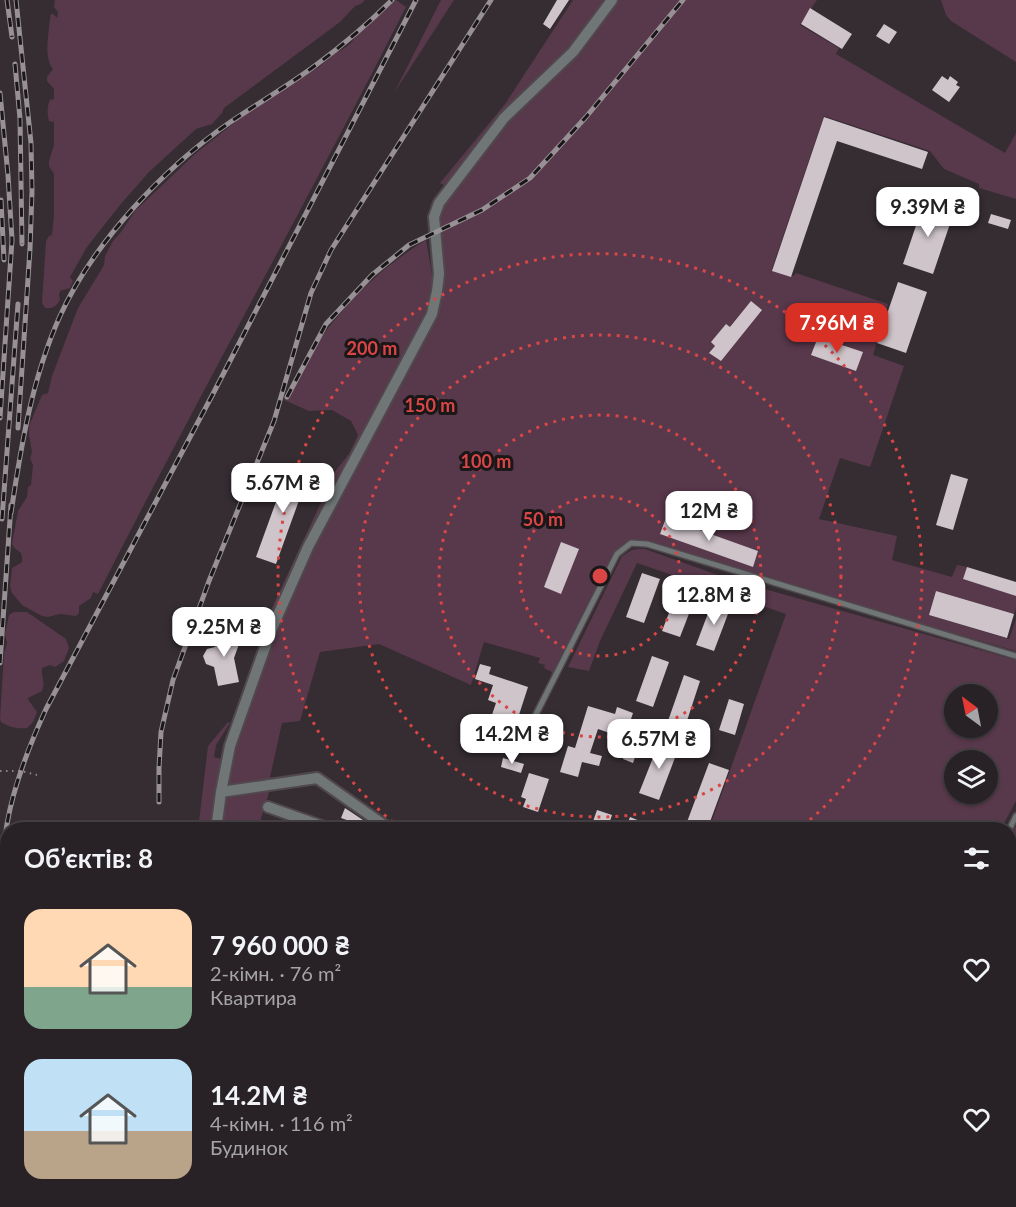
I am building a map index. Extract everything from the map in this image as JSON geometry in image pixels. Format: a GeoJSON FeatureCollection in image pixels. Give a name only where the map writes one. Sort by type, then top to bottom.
{"type":"FeatureCollection","features":[{"type":"Feature","properties":{"kind":"street"},"geometry":{"type":"LineString","coordinates":[[217,822],[230,746],[270,633],[308,547],[432,314],[439,274],[434,217],[439,203],[504,118],[573,52],[612,0]]}},
{"type":"Feature","properties":{"kind":"street"},"geometry":{"type":"LineString","coordinates":[[221,792],[317,778],[380,822]]}},
{"type":"Feature","properties":{"kind":"street"},"geometry":{"type":"LineString","coordinates":[[268,807],[298,822]]}},
{"type":"Feature","properties":{"kind":"lane"},"geometry":{"type":"LineString","coordinates":[[528,730],[617,554],[631,543],[646,544],[1016,656]]}},
{"type":"Feature","properties":{"kind":"path"},"geometry":{"type":"LineString","coordinates":[[0,771],[37,774]]}},
{"type":"Feature","properties":{"kind":"shaded area"},"geometry":{"type":"Polygon","coordinates":[[[55,0],[365,0],[355,6],[340,22],[224,108],[212,124],[196,129],[149,172],[87,247],[70,277],[73,281],[70,288],[60,291],[60,300],[54,307],[45,308],[42,303],[46,241],[52,235],[54,215],[54,174],[49,161],[54,145],[54,122],[49,121],[48,105],[50,100],[54,99],[54,89],[47,81],[53,69],[48,58],[47,45],[51,14],[57,18],[55,0]]]}},
{"type":"Feature","properties":{"kind":"shaded area"},"geometry":{"type":"Polygon","coordinates":[[[396,0],[406,7],[98,594],[93,592],[91,598],[79,606],[79,613],[76,616],[60,614],[42,616],[22,605],[12,593],[10,586],[12,568],[22,562],[21,553],[12,544],[18,511],[31,485],[33,465],[30,458],[32,452],[29,426],[42,395],[48,393],[52,376],[78,308],[104,265],[105,256],[113,241],[135,211],[195,154],[239,119],[350,44],[396,0]]]}},
{"type":"Feature","properties":{"kind":"shaded area"},"geometry":{"type":"Polygon","coordinates":[[[441,0],[454,0],[394,93],[441,0]]]}},
{"type":"Feature","properties":{"kind":"shaded area"},"geometry":{"type":"Polygon","coordinates":[[[573,0],[608,0],[581,43],[490,128],[444,185],[440,183],[505,104],[573,0]]]}},
{"type":"Feature","properties":{"kind":"shaded area"},"geometry":{"type":"Polygon","coordinates":[[[616,0],[817,0],[800,25],[839,48],[836,54],[1005,153],[1016,133],[1016,199],[979,188],[979,184],[944,169],[930,151],[824,116],[772,269],[794,276],[796,273],[888,304],[873,355],[904,366],[870,467],[840,458],[819,519],[897,536],[892,560],[952,577],[957,565],[967,567],[963,579],[1016,596],[1014,614],[936,591],[929,615],[1009,639],[1016,619],[1016,651],[728,572],[647,543],[630,544],[614,556],[558,678],[550,680],[552,672],[544,668],[545,665],[538,663],[540,658],[484,642],[471,685],[379,644],[320,652],[300,721],[282,723],[269,782],[227,788],[232,747],[252,702],[274,635],[311,548],[435,314],[438,209],[519,108],[586,46],[616,0]]]}},
{"type":"Feature","properties":{"kind":"shaded area"},"geometry":{"type":"Polygon","coordinates":[[[941,0],[1016,0],[1016,62],[951,21],[946,15],[941,0]]]}},
{"type":"Feature","properties":{"kind":"shaded area"},"geometry":{"type":"Polygon","coordinates":[[[426,240],[433,280],[427,311],[371,425],[306,546],[268,634],[247,701],[240,716],[236,718],[233,716],[243,702],[260,644],[256,639],[265,615],[271,610],[336,470],[349,454],[358,435],[351,421],[332,410],[309,411],[284,400],[311,352],[343,310],[381,272],[426,240]]]}},
{"type":"Feature","properties":{"kind":"shaded area"},"geometry":{"type":"Polygon","coordinates":[[[645,549],[726,578],[1016,660],[1016,801],[1005,822],[712,822],[786,614],[637,563],[600,641],[589,671],[568,667],[622,556],[632,550],[645,549]]]}},
{"type":"Feature","properties":{"kind":"shaded area"},"geometry":{"type":"Polygon","coordinates":[[[14,612],[27,612],[66,639],[69,648],[64,661],[55,667],[50,665],[42,668],[44,685],[42,691],[28,698],[37,712],[33,722],[27,728],[10,726],[1,722],[0,719],[4,654],[7,643],[5,634],[9,615],[14,612]]]}},
{"type":"Feature","properties":{"kind":"shaded area"},"geometry":{"type":"Polygon","coordinates":[[[228,722],[230,723],[216,745],[214,757],[223,761],[215,822],[199,822],[208,746],[228,722]]]}},
{"type":"Feature","properties":{"kind":"shaded area"},"geometry":{"type":"Polygon","coordinates":[[[270,789],[260,822],[221,822],[224,800],[230,795],[270,789]]]}},
{"type":"Feature","properties":{"kind":"building"},"geometry":{"type":"Polygon","coordinates":[[[557,0],[569,0],[550,29],[543,24],[557,0]]]}},
{"type":"Feature","properties":{"kind":"building"},"geometry":{"type":"Polygon","coordinates":[[[810,8],[852,34],[842,49],[801,24],[810,8]]]}},
{"type":"Feature","properties":{"kind":"building"},"geometry":{"type":"Polygon","coordinates":[[[884,24],[897,32],[889,44],[876,36],[884,24]]]}},
{"type":"Feature","properties":{"kind":"building"},"geometry":{"type":"Polygon","coordinates":[[[942,76],[948,80],[950,76],[958,82],[956,85],[960,87],[949,102],[932,90],[942,76]]]}},
{"type":"Feature","properties":{"kind":"building"},"geometry":{"type":"Polygon","coordinates":[[[824,117],[928,152],[922,169],[837,141],[791,277],[772,271],[824,117]]]}},
{"type":"Feature","properties":{"kind":"building"},"geometry":{"type":"Polygon","coordinates":[[[924,202],[954,212],[933,274],[903,264],[924,202]]]}},
{"type":"Feature","properties":{"kind":"building"},"geometry":{"type":"Polygon","coordinates":[[[991,214],[1011,220],[1008,229],[988,223],[991,214]]]}},
{"type":"Feature","properties":{"kind":"building"},"geometry":{"type":"Polygon","coordinates":[[[898,282],[927,292],[906,353],[877,343],[898,282]]]}},
{"type":"Feature","properties":{"kind":"building"},"geometry":{"type":"Polygon","coordinates":[[[751,301],[762,310],[721,361],[709,353],[715,346],[711,342],[726,324],[730,327],[751,301]]]}},
{"type":"Feature","properties":{"kind":"building"},"geometry":{"type":"Polygon","coordinates":[[[818,337],[863,352],[856,371],[811,355],[818,337]]]}},
{"type":"Feature","properties":{"kind":"building"},"geometry":{"type":"Polygon","coordinates":[[[290,463],[310,470],[276,564],[256,557],[290,463]]]}},
{"type":"Feature","properties":{"kind":"building"},"geometry":{"type":"Polygon","coordinates":[[[951,474],[968,479],[953,530],[936,525],[951,474]]]}},
{"type":"Feature","properties":{"kind":"building"},"geometry":{"type":"Polygon","coordinates":[[[666,518],[758,551],[753,567],[660,534],[666,518]]]}},
{"type":"Feature","properties":{"kind":"building"},"geometry":{"type":"Polygon","coordinates":[[[561,542],[579,549],[561,594],[544,587],[561,542]]]}},
{"type":"Feature","properties":{"kind":"building"},"geometry":{"type":"Polygon","coordinates":[[[967,567],[1016,582],[1016,596],[963,579],[967,567]]]}},
{"type":"Feature","properties":{"kind":"building"},"geometry":{"type":"Polygon","coordinates":[[[642,573],[660,579],[644,623],[626,617],[642,573]]]}},
{"type":"Feature","properties":{"kind":"building"},"geometry":{"type":"Polygon","coordinates":[[[679,587],[697,593],[680,637],[662,631],[679,587]]]}},
{"type":"Feature","properties":{"kind":"building"},"geometry":{"type":"Polygon","coordinates":[[[936,591],[1014,614],[1007,638],[929,615],[936,591]]]}},
{"type":"Feature","properties":{"kind":"building"},"geometry":{"type":"Polygon","coordinates":[[[713,600],[731,606],[714,651],[696,645],[713,600]]]}},
{"type":"Feature","properties":{"kind":"building"},"geometry":{"type":"Polygon","coordinates":[[[221,629],[242,636],[234,658],[239,682],[218,686],[214,667],[206,664],[203,656],[207,649],[215,647],[221,629]]]}},
{"type":"Feature","properties":{"kind":"building"},"geometry":{"type":"Polygon","coordinates":[[[652,656],[669,662],[653,707],[636,701],[652,656]]]}},
{"type":"Feature","properties":{"kind":"building"},"geometry":{"type":"Polygon","coordinates":[[[480,664],[491,667],[489,674],[528,687],[508,749],[483,741],[496,703],[488,700],[493,685],[475,679],[480,664]]]}},
{"type":"Feature","properties":{"kind":"building"},"geometry":{"type":"Polygon","coordinates":[[[684,675],[700,681],[685,727],[668,721],[684,675]]]}},
{"type":"Feature","properties":{"kind":"building"},"geometry":{"type":"Polygon","coordinates":[[[729,699],[744,704],[735,735],[719,730],[729,699]]]}},
{"type":"Feature","properties":{"kind":"building"},"geometry":{"type":"Polygon","coordinates":[[[588,706],[615,714],[617,707],[633,713],[629,725],[644,731],[633,763],[623,759],[630,740],[598,729],[590,753],[602,756],[599,766],[582,762],[578,777],[560,772],[568,746],[575,748],[588,706]]]}},
{"type":"Feature","properties":{"kind":"building"},"geometry":{"type":"Polygon","coordinates":[[[660,740],[679,747],[659,800],[639,793],[660,740]]]}},
{"type":"Feature","properties":{"kind":"building"},"geometry":{"type":"Polygon","coordinates":[[[503,758],[524,764],[521,773],[501,767],[503,758]]]}},
{"type":"Feature","properties":{"kind":"building"},"geometry":{"type":"Polygon","coordinates":[[[709,763],[729,770],[710,822],[687,822],[709,763]]]}},
{"type":"Feature","properties":{"kind":"building"},"geometry":{"type":"Polygon","coordinates":[[[529,773],[549,779],[538,812],[523,807],[526,799],[521,797],[529,773]]]}},
{"type":"Feature","properties":{"kind":"building"},"geometry":{"type":"Polygon","coordinates":[[[345,808],[366,822],[352,822],[341,818],[345,808]]]}},
{"type":"Feature","properties":{"kind":"building"},"geometry":{"type":"Polygon","coordinates":[[[597,810],[612,815],[610,822],[593,822],[597,810]]]}},
{"type":"Feature","properties":{"kind":"building"},"geometry":{"type":"Polygon","coordinates":[[[630,817],[642,822],[628,822],[630,817]]]}},
{"type":"Feature","properties":{"kind":"railway"},"geometry":{"type":"LineString","coordinates":[[7,0],[12,37]]}},
{"type":"Feature","properties":{"kind":"railway"},"geometry":{"type":"LineString","coordinates":[[16,0],[31,143],[32,191],[18,428]]}},
{"type":"Feature","properties":{"kind":"railway"},"geometry":{"type":"LineString","coordinates":[[11,513],[29,413],[42,364],[60,316],[91,261],[132,209],[204,141],[326,57],[365,26],[392,0]]}},
{"type":"Feature","properties":{"kind":"railway"},"geometry":{"type":"LineString","coordinates":[[8,822],[23,765],[46,709],[215,390],[416,0]]}},
{"type":"Feature","properties":{"kind":"railway"},"geometry":{"type":"LineString","coordinates":[[159,802],[161,732],[173,680],[209,581],[274,421],[311,293],[331,250],[491,0]]}},
{"type":"Feature","properties":{"kind":"railway"},"geometry":{"type":"LineString","coordinates":[[287,397],[326,324],[372,275],[409,245],[482,210],[530,178],[586,117],[683,0]]}},
{"type":"Feature","properties":{"kind":"railway"},"geometry":{"type":"LineString","coordinates":[[15,64],[20,119],[22,244]]}},
{"type":"Feature","properties":{"kind":"railway"},"geometry":{"type":"LineString","coordinates":[[0,93],[12,240],[0,418]]}},
{"type":"Feature","properties":{"kind":"railway"},"geometry":{"type":"LineString","coordinates":[[1,200],[4,260]]}},
{"type":"Feature","properties":{"kind":"railway"},"geometry":{"type":"LineString","coordinates":[[2,519],[18,304]]}},
{"type":"Feature","properties":{"kind":"railway"},"geometry":{"type":"LineString","coordinates":[[0,663],[11,505]]}}]}
